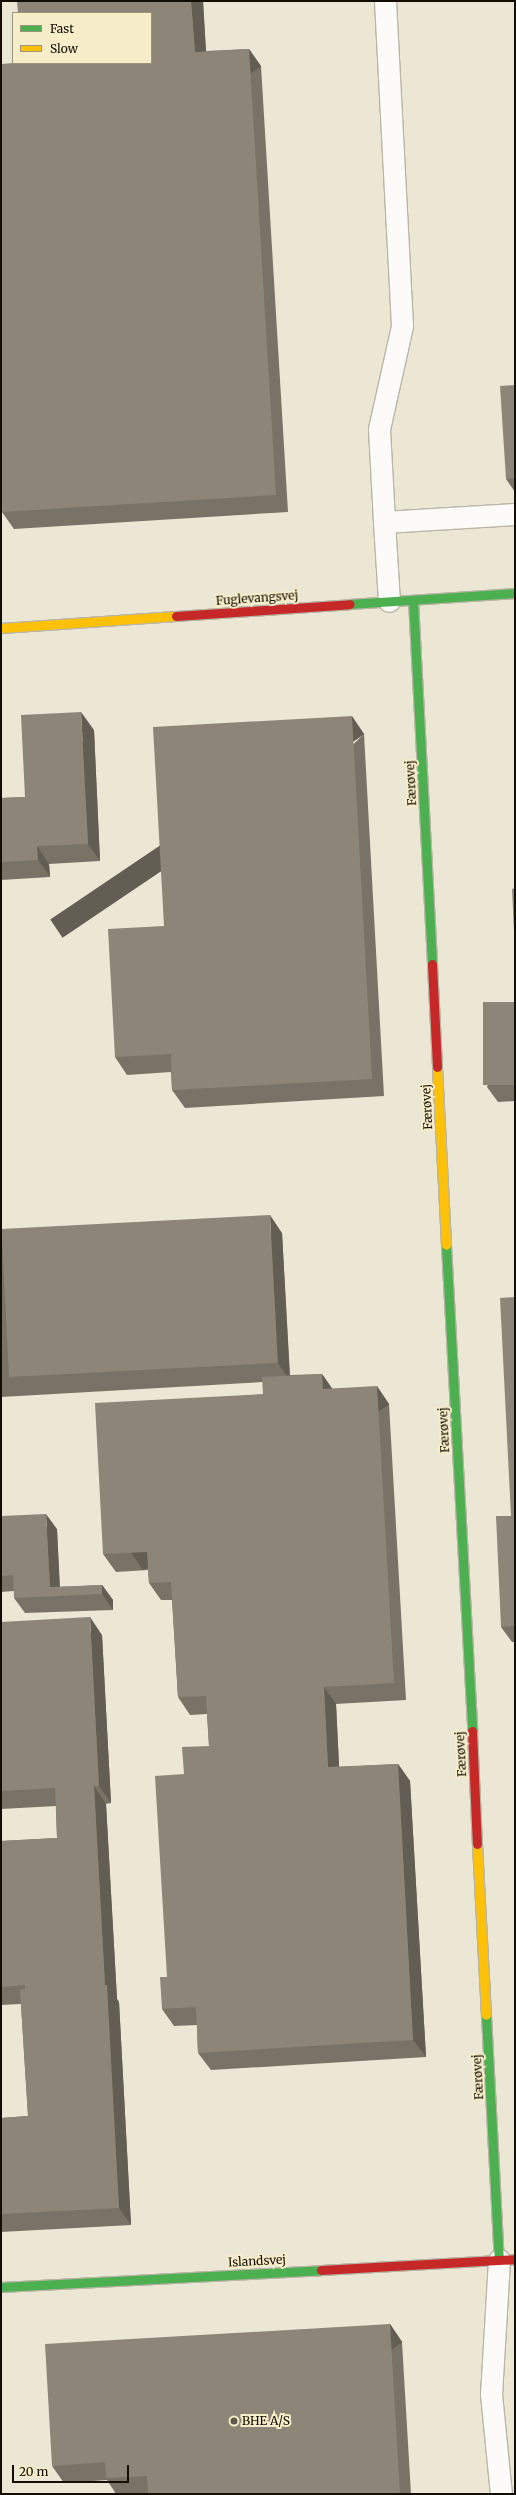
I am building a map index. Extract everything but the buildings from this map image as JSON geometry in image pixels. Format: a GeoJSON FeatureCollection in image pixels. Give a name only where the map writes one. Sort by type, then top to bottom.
{"type":"FeatureCollection","features":[{"type":"Feature","properties":{"kind":"street","name":"Fuglevangsvej"},"geometry":{"type":"LineString","coordinates":[[1,628],[515,593]]}},
{"type":"Feature","properties":{"kind":"street","name":"Færøvej"},"geometry":{"type":"LineString","coordinates":[[413,600],[507,2259]]}},
{"type":"Feature","properties":{"kind":"street","name":"Islandsvej"},"geometry":{"type":"LineString","coordinates":[[1,2287],[507,2259]]}},
{"type":"Feature","properties":{"kind":"lane"},"geometry":{"type":"LineString","coordinates":[[385,1],[402,326],[379,429],[389,601]]}},
{"type":"Feature","properties":{"kind":"lane"},"geometry":{"type":"LineString","coordinates":[[384,522],[515,514]]}},
{"type":"Feature","properties":{"kind":"lane"},"geometry":{"type":"LineString","coordinates":[[501,2494],[491,2394],[507,2259]]}},
{"type":"Feature","properties":{"kind":"traffic: fast"},"geometry":{"type":"LineString","coordinates":[[350,604],[515,593]]}},
{"type":"Feature","properties":{"kind":"traffic: fast"},"geometry":{"type":"LineString","coordinates":[[413,600],[432,964]]}},
{"type":"Feature","properties":{"kind":"traffic: fast"},"geometry":{"type":"LineString","coordinates":[[446,1245],[472,1731]]}},
{"type":"Feature","properties":{"kind":"traffic: fast"},"geometry":{"type":"LineString","coordinates":[[486,2015],[499,2260]]}},
{"type":"Feature","properties":{"kind":"traffic: fast"},"geometry":{"type":"LineString","coordinates":[[1,2287],[321,2270]]}},
{"type":"Feature","properties":{"kind":"traffic: slow"},"geometry":{"type":"LineString","coordinates":[[1,628],[176,616]]}},
{"type":"Feature","properties":{"kind":"traffic: slow"},"geometry":{"type":"LineString","coordinates":[[437,1067],[446,1245]]}},
{"type":"Feature","properties":{"kind":"traffic: slow"},"geometry":{"type":"LineString","coordinates":[[477,1844],[486,2015]]}},
{"type":"Feature","properties":{"kind":"traffic: jam"},"geometry":{"type":"LineString","coordinates":[[176,616],[350,604]]}},
{"type":"Feature","properties":{"kind":"traffic: jam"},"geometry":{"type":"LineString","coordinates":[[432,964],[437,1067]]}},
{"type":"Feature","properties":{"kind":"traffic: jam"},"geometry":{"type":"LineString","coordinates":[[472,1731],[477,1844]]}},
{"type":"Feature","properties":{"kind":"traffic: jam"},"geometry":{"type":"LineString","coordinates":[[321,2270],[515,2259]]}},
{"type":"Feature","properties":{"kind":"place","name":"BHE A/S"},"geometry":{"type":"Point","coordinates":[234,2421]}}]}
